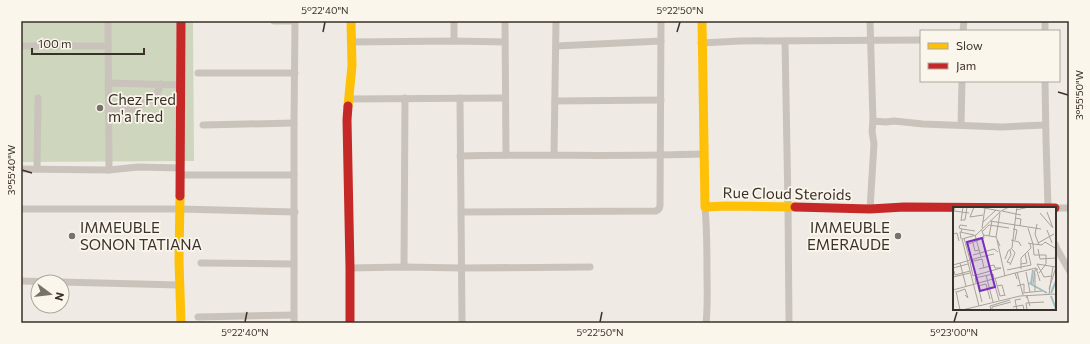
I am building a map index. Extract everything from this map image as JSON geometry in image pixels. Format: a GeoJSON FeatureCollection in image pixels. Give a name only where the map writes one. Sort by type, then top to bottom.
{"type":"FeatureCollection","features":[{"type":"Feature","properties":{"kind":"street"},"geometry":{"type":"LineString","coordinates":[[108,21],[109,170]]}},
{"type":"Feature","properties":{"kind":"street"},"geometry":{"type":"LineString","coordinates":[[181,21],[179,285],[181,323]]}},
{"type":"Feature","properties":{"kind":"street"},"geometry":{"type":"LineString","coordinates":[[198,317],[294,319],[295,21],[274,21]]}},
{"type":"Feature","properties":{"kind":"street"},"geometry":{"type":"LineString","coordinates":[[350,323],[347,120],[352,66],[351,21]]}},
{"type":"Feature","properties":{"kind":"street"},"geometry":{"type":"LineString","coordinates":[[454,21],[454,41]]}},
{"type":"Feature","properties":{"kind":"street"},"geometry":{"type":"LineString","coordinates":[[505,21],[506,155]]}},
{"type":"Feature","properties":{"kind":"street"},"geometry":{"type":"LineString","coordinates":[[554,155],[556,21]]}},
{"type":"Feature","properties":{"kind":"street"},"geometry":{"type":"LineString","coordinates":[[462,212],[656,211],[659,209],[661,156],[661,21]]}},
{"type":"Feature","properties":{"kind":"street","name":"Rue Cloud Steroids"},"geometry":{"type":"LineString","coordinates":[[702,21],[701,43],[705,207],[725,206],[870,209],[904,207],[953,207]]}},
{"type":"Feature","properties":{"kind":"street"},"geometry":{"type":"LineString","coordinates":[[870,21],[874,151],[870,209]]}},
{"type":"Feature","properties":{"kind":"street"},"geometry":{"type":"LineString","coordinates":[[701,43],[740,41],[920,40]]}},
{"type":"Feature","properties":{"kind":"street"},"geometry":{"type":"LineString","coordinates":[[556,46],[661,41]]}},
{"type":"Feature","properties":{"kind":"street"},"geometry":{"type":"LineString","coordinates":[[785,41],[788,207],[788,323]]}},
{"type":"Feature","properties":{"kind":"street"},"geometry":{"type":"LineString","coordinates":[[352,42],[505,42]]}},
{"type":"Feature","properties":{"kind":"street"},"geometry":{"type":"LineString","coordinates":[[21,46],[108,46]]}},
{"type":"Feature","properties":{"kind":"street"},"geometry":{"type":"LineString","coordinates":[[198,73],[295,73]]}},
{"type":"Feature","properties":{"kind":"street"},"geometry":{"type":"LineString","coordinates":[[108,82],[181,85]]}},
{"type":"Feature","properties":{"kind":"street"},"geometry":{"type":"LineString","coordinates":[[961,125],[962,82]]}},
{"type":"Feature","properties":{"kind":"street"},"geometry":{"type":"LineString","coordinates":[[1045,82],[1048,207]]}},
{"type":"Feature","properties":{"kind":"street"},"geometry":{"type":"LineString","coordinates":[[108,111],[132,109],[155,97],[161,84]]}},
{"type":"Feature","properties":{"kind":"street"},"geometry":{"type":"LineString","coordinates":[[37,170],[38,98]]}},
{"type":"Feature","properties":{"kind":"street"},"geometry":{"type":"LineString","coordinates":[[404,267],[405,98]]}},
{"type":"Feature","properties":{"kind":"street"},"geometry":{"type":"LineString","coordinates":[[460,98],[462,323]]}},
{"type":"Feature","properties":{"kind":"street"},"geometry":{"type":"LineString","coordinates":[[349,99],[505,98]]}},
{"type":"Feature","properties":{"kind":"street"},"geometry":{"type":"LineString","coordinates":[[555,101],[661,100]]}},
{"type":"Feature","properties":{"kind":"street"},"geometry":{"type":"LineString","coordinates":[[873,121],[1002,127],[1046,125]]}},
{"type":"Feature","properties":{"kind":"street"},"geometry":{"type":"LineString","coordinates":[[203,124],[294,123]]}},
{"type":"Feature","properties":{"kind":"street"},"geometry":{"type":"LineString","coordinates":[[460,156],[661,156],[704,154]]}},
{"type":"Feature","properties":{"kind":"street"},"geometry":{"type":"LineString","coordinates":[[21,169],[109,170],[138,168],[294,175]]}},
{"type":"Feature","properties":{"kind":"street"},"geometry":{"type":"LineString","coordinates":[[705,207],[708,253],[708,302],[706,323]]}},
{"type":"Feature","properties":{"kind":"street","name":"Rue Cloud Steroids"},"geometry":{"type":"LineString","coordinates":[[1056,208],[1069,208]]}},
{"type":"Feature","properties":{"kind":"street"},"geometry":{"type":"LineString","coordinates":[[21,209],[180,209],[294,212]]}},
{"type":"Feature","properties":{"kind":"street"},"geometry":{"type":"LineString","coordinates":[[1056,246],[1069,270]]}},
{"type":"Feature","properties":{"kind":"street"},"geometry":{"type":"LineString","coordinates":[[201,264],[294,264]]}},
{"type":"Feature","properties":{"kind":"street"},"geometry":{"type":"LineString","coordinates":[[350,268],[590,267]]}},
{"type":"Feature","properties":{"kind":"street"},"geometry":{"type":"LineString","coordinates":[[21,281],[179,285]]}},
{"type":"Feature","properties":{"kind":"green space"},"geometry":{"type":"Polygon","coordinates":[[[21,21],[193,21],[194,161],[21,162],[21,21]]]}},
{"type":"Feature","properties":{"kind":"traffic: slow"},"geometry":{"type":"LineString","coordinates":[[348,106],[352,66],[351,21]]}},
{"type":"Feature","properties":{"kind":"traffic: slow"},"geometry":{"type":"LineString","coordinates":[[702,21],[705,207],[795,207]]}},
{"type":"Feature","properties":{"kind":"traffic: slow"},"geometry":{"type":"LineString","coordinates":[[180,196],[179,261],[181,323]]}},
{"type":"Feature","properties":{"kind":"traffic: jam"},"geometry":{"type":"LineString","coordinates":[[180,196],[181,21]]}},
{"type":"Feature","properties":{"kind":"traffic: jam"},"geometry":{"type":"LineString","coordinates":[[348,106],[350,323]]}},
{"type":"Feature","properties":{"kind":"traffic: jam"},"geometry":{"type":"LineString","coordinates":[[795,207],[870,209],[904,207],[953,207]]}},
{"type":"Feature","properties":{"kind":"place","name":"Chez Fred m'a fred"},"geometry":{"type":"Point","coordinates":[100,108]}},
{"type":"Feature","properties":{"kind":"place","name":"IMMEUBLE SONON TATIANA"},"geometry":{"type":"Point","coordinates":[72,236]}},
{"type":"Feature","properties":{"kind":"place","name":"IMMEUBLE EMERAUDE"},"geometry":{"type":"Point","coordinates":[898,236]}}]}
